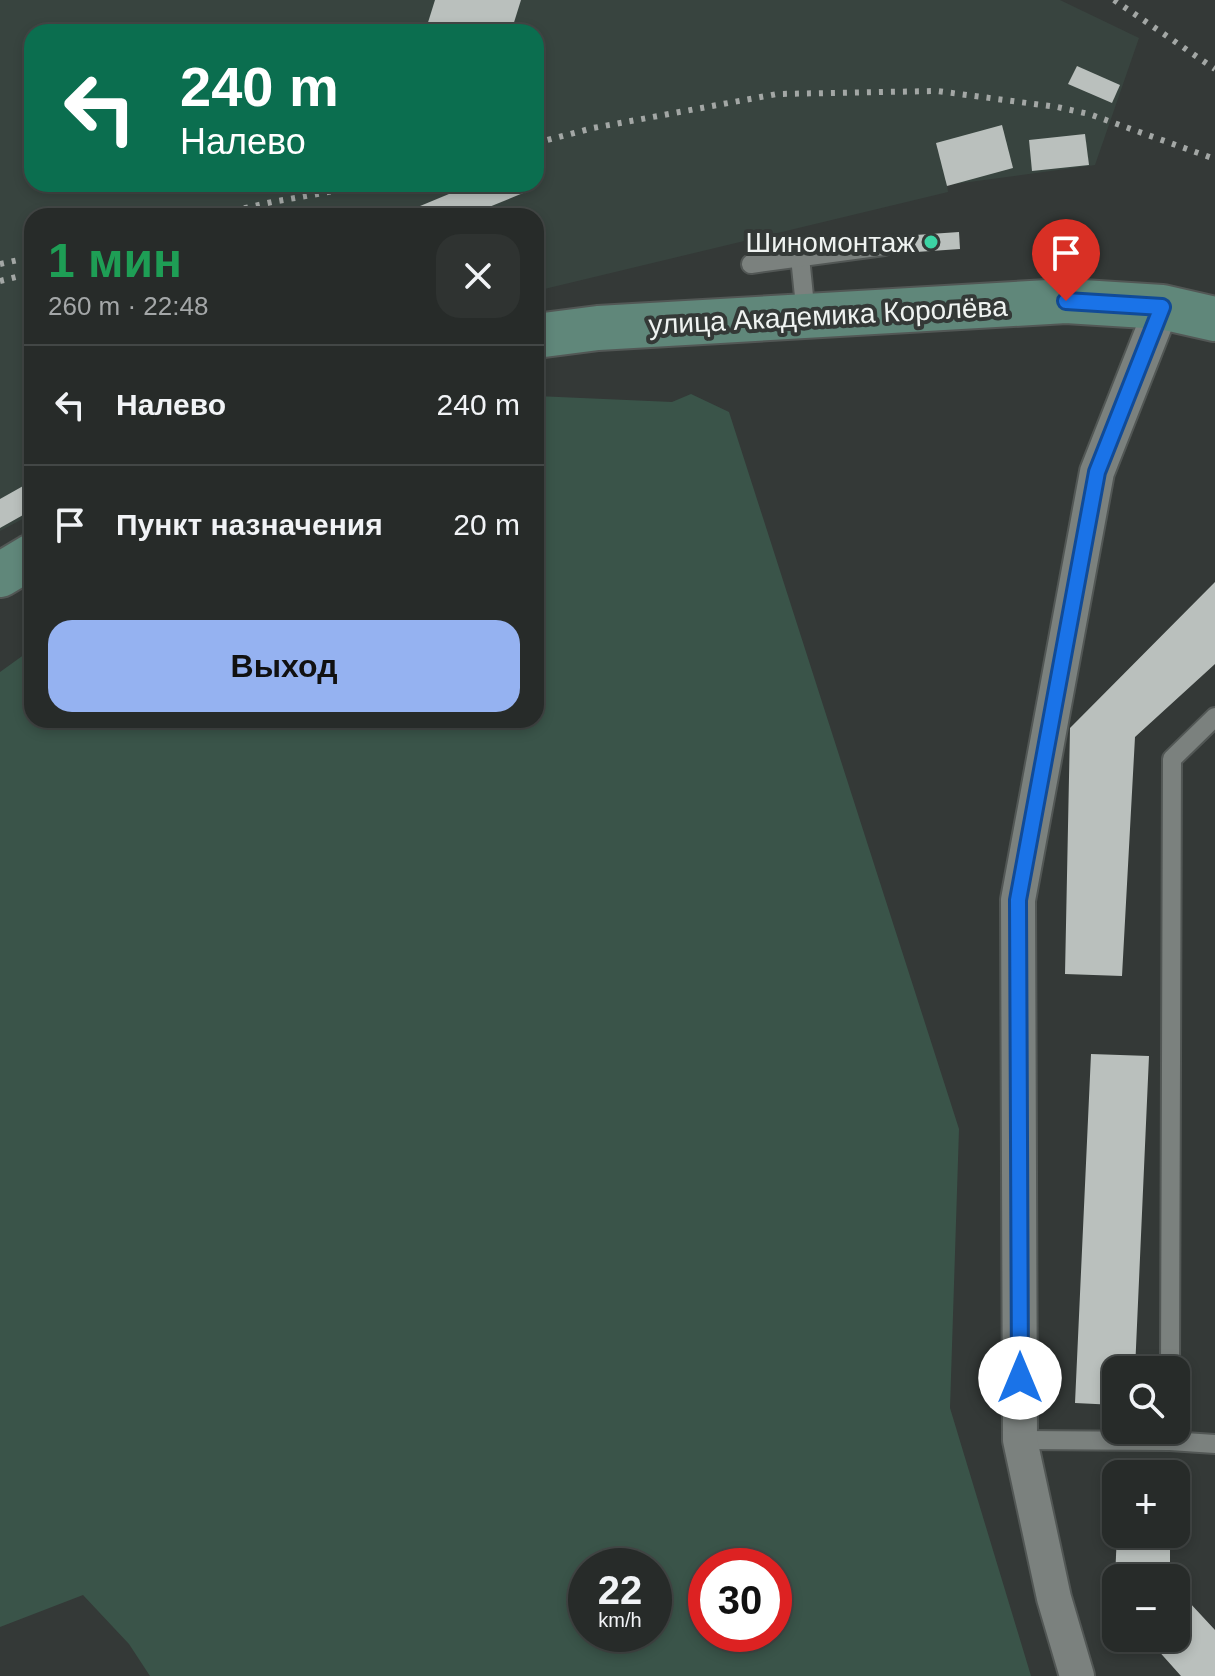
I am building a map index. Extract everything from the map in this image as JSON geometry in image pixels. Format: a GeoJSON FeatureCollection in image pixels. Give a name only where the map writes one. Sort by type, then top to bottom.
{"type":"FeatureCollection","features":[{"type":"Feature","properties":{"kind":"main road","name":"улица Академика Королёва"},"geometry":{"type":"LineString","coordinates":[[544,335],[598,328],[1066,301],[1162,307],[1215,319]]}},
{"type":"Feature","properties":{"kind":"main road"},"geometry":{"type":"LineString","coordinates":[[0,575],[24,561]]}},
{"type":"Feature","properties":{"kind":"street"},"geometry":{"type":"LineString","coordinates":[[1077,1676],[1054,1598],[1020,1440],[1018,900],[1097,472],[1162,307]]}},
{"type":"Feature","properties":{"kind":"lane"},"geometry":{"type":"LineString","coordinates":[[751,264],[884,246]]}},
{"type":"Feature","properties":{"kind":"lane"},"geometry":{"type":"LineString","coordinates":[[800,257],[806,316]]}},
{"type":"Feature","properties":{"kind":"lane"},"geometry":{"type":"LineString","coordinates":[[1170,1356],[1172,759],[1215,717]]}},
{"type":"Feature","properties":{"kind":"lane"},"geometry":{"type":"LineString","coordinates":[[1020,1440],[1102,1438]]}},
{"type":"Feature","properties":{"kind":"lane"},"geometry":{"type":"LineString","coordinates":[[1190,1440],[1215,1444]]}},
{"type":"Feature","properties":{"kind":"shaded area"},"geometry":{"type":"Polygon","coordinates":[[[0,0],[1060,0],[1139,38],[1095,165],[947,185],[948,192],[544,289],[544,208],[24,208],[24,518],[0,531],[0,0]]]}},
{"type":"Feature","properties":{"kind":"green space"},"geometry":{"type":"Polygon","coordinates":[[[691,394],[729,412],[959,1129],[950,1408],[1031,1676],[150,1676],[129,1644],[83,1595],[0,1627],[0,672],[24,655],[24,728],[544,728],[544,396],[672,402],[691,394]]]}},
{"type":"Feature","properties":{"kind":"building"},"geometry":{"type":"Polygon","coordinates":[[[435,0],[521,0],[514,24],[428,24],[435,0]]]}},
{"type":"Feature","properties":{"kind":"building"},"geometry":{"type":"Polygon","coordinates":[[[1077,66],[1120,85],[1112,103],[1068,84],[1077,66]]]}},
{"type":"Feature","properties":{"kind":"building"},"geometry":{"type":"Polygon","coordinates":[[[1002,125],[1013,168],[947,186],[936,143],[1002,125]]]}},
{"type":"Feature","properties":{"kind":"building"},"geometry":{"type":"Polygon","coordinates":[[[1085,134],[1089,165],[1032,171],[1029,140],[1085,134]]]}},
{"type":"Feature","properties":{"kind":"building"},"geometry":{"type":"Polygon","coordinates":[[[454,192],[526,192],[487,208],[415,208],[454,192]]]}},
{"type":"Feature","properties":{"kind":"building","name":"Шиномонтаж"},"geometry":{"type":"Polygon","coordinates":[[[959,232],[960,249],[902,253],[901,236],[959,232]]]}},
{"type":"Feature","properties":{"kind":"building"},"geometry":{"type":"Polygon","coordinates":[[[24,486],[24,514],[0,528],[0,499],[24,486]]]}},
{"type":"Feature","properties":{"kind":"building"},"geometry":{"type":"Polygon","coordinates":[[[1215,582],[1215,664],[1135,737],[1122,976],[1065,974],[1070,728],[1215,582]]]}},
{"type":"Feature","properties":{"kind":"building"},"geometry":{"type":"Polygon","coordinates":[[[1091,1054],[1149,1056],[1136,1356],[1102,1356],[1102,1404],[1075,1403],[1091,1054]]]}},
{"type":"Feature","properties":{"kind":"building"},"geometry":{"type":"Polygon","coordinates":[[[1116,1548],[1170,1548],[1170,1564],[1116,1564],[1116,1548]]]}},
{"type":"Feature","properties":{"kind":"building"},"geometry":{"type":"Polygon","coordinates":[[[1190,1603],[1215,1630],[1215,1676],[1181,1676],[1160,1652],[1190,1652],[1190,1603]]]}},
{"type":"Feature","properties":{"kind":"railway"},"geometry":{"type":"LineString","coordinates":[[1114,0],[1215,69]]}},
{"type":"Feature","properties":{"kind":"railway"},"geometry":{"type":"LineString","coordinates":[[544,141],[593,128],[777,94],[937,91],[1089,114],[1215,159]]}},
{"type":"Feature","properties":{"kind":"railway"},"geometry":{"type":"LineString","coordinates":[[245,208],[329,192]]}},
{"type":"Feature","properties":{"kind":"railway"},"geometry":{"type":"LineString","coordinates":[[0,264],[24,259]]}},
{"type":"Feature","properties":{"kind":"railway"},"geometry":{"type":"LineString","coordinates":[[0,281],[24,275]]}},
{"type":"Feature","properties":{"kind":"place","name":"Шиномонтаж"},"geometry":{"type":"Point","coordinates":[931,242]}},
{"type":"Feature","properties":{"kind":"route"},"geometry":{"type":"LineString","coordinates":[[1020,1378],[1018,900],[1097,472],[1162,307],[1066,301]]}}]}
